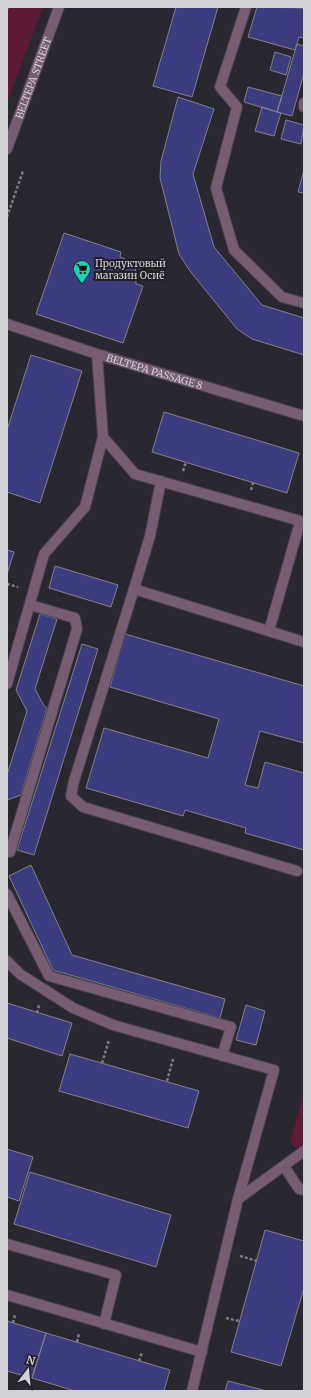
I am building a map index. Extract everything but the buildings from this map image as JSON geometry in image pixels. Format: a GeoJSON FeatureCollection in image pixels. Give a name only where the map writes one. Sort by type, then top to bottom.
{"type":"FeatureCollection","features":[{"type":"Feature","properties":{"kind":"street","name":"BELTEPA STREET"},"geometry":{"type":"LineString","coordinates":[[7,149],[59,7]]}},
{"type":"Feature","properties":{"kind":"street"},"geometry":{"type":"LineString","coordinates":[[246,7],[220,87],[238,107],[216,188],[234,250],[282,298],[304,304]]}},
{"type":"Feature","properties":{"kind":"street","name":"BELTEPA PASSAGE 8"},"geometry":{"type":"LineString","coordinates":[[7,324],[97,354],[304,416]]}},
{"type":"Feature","properties":{"kind":"street"},"geometry":{"type":"LineString","coordinates":[[7,684],[44,554],[85,507],[103,437],[97,354]]}},
{"type":"Feature","properties":{"kind":"street"},"geometry":{"type":"LineString","coordinates":[[103,437],[135,474],[302,522],[269,631]]}},
{"type":"Feature","properties":{"kind":"street"},"geometry":{"type":"LineString","coordinates":[[161,481],[150,536],[74,781],[71,796],[83,807],[297,871]]}},
{"type":"Feature","properties":{"kind":"street"},"geometry":{"type":"LineString","coordinates":[[134,589],[304,642]]}},
{"type":"Feature","properties":{"kind":"street"},"geometry":{"type":"LineString","coordinates":[[10,852],[77,629],[75,618],[30,605]]}},
{"type":"Feature","properties":{"kind":"street"},"geometry":{"type":"LineString","coordinates":[[7,824],[18,827]]}},
{"type":"Feature","properties":{"kind":"street"},"geometry":{"type":"LineString","coordinates":[[7,894],[49,976],[231,1027],[222,1056]]}},
{"type":"Feature","properties":{"kind":"street"},"geometry":{"type":"LineString","coordinates":[[7,961],[20,974],[73,1008],[113,1025],[274,1070],[238,1199],[192,1391]]}},
{"type":"Feature","properties":{"kind":"street"},"geometry":{"type":"LineString","coordinates":[[238,1199],[304,1151]]}},
{"type":"Feature","properties":{"kind":"street"},"geometry":{"type":"LineString","coordinates":[[284,1166],[299,1189],[304,1190]]}},
{"type":"Feature","properties":{"kind":"street"},"geometry":{"type":"LineString","coordinates":[[7,1244],[116,1275],[104,1324]]}},
{"type":"Feature","properties":{"kind":"street"},"geometry":{"type":"LineString","coordinates":[[7,1295],[202,1352]]}},
{"type":"Feature","properties":{"kind":"path"},"geometry":{"type":"LineString","coordinates":[[7,217],[23,171]]}},
{"type":"Feature","properties":{"kind":"path"},"geometry":{"type":"LineString","coordinates":[[102,1063],[113,1025]]}},
{"type":"Feature","properties":{"kind":"path"},"geometry":{"type":"LineString","coordinates":[[167,1082],[177,1043]]}},
{"type":"Feature","properties":{"kind":"shaded area"},"geometry":{"type":"Polygon","coordinates":[[[7,7],[43,7],[7,103],[7,7]]]}},
{"type":"Feature","properties":{"kind":"shaded area"},"geometry":{"type":"Polygon","coordinates":[[[304,1092],[304,1156],[290,1142],[304,1092]]]}},
{"type":"Feature","properties":{"kind":"place","name":"Продуктовый магазин Осиё"},"geometry":{"type":"Point","coordinates":[82,284]}}]}
